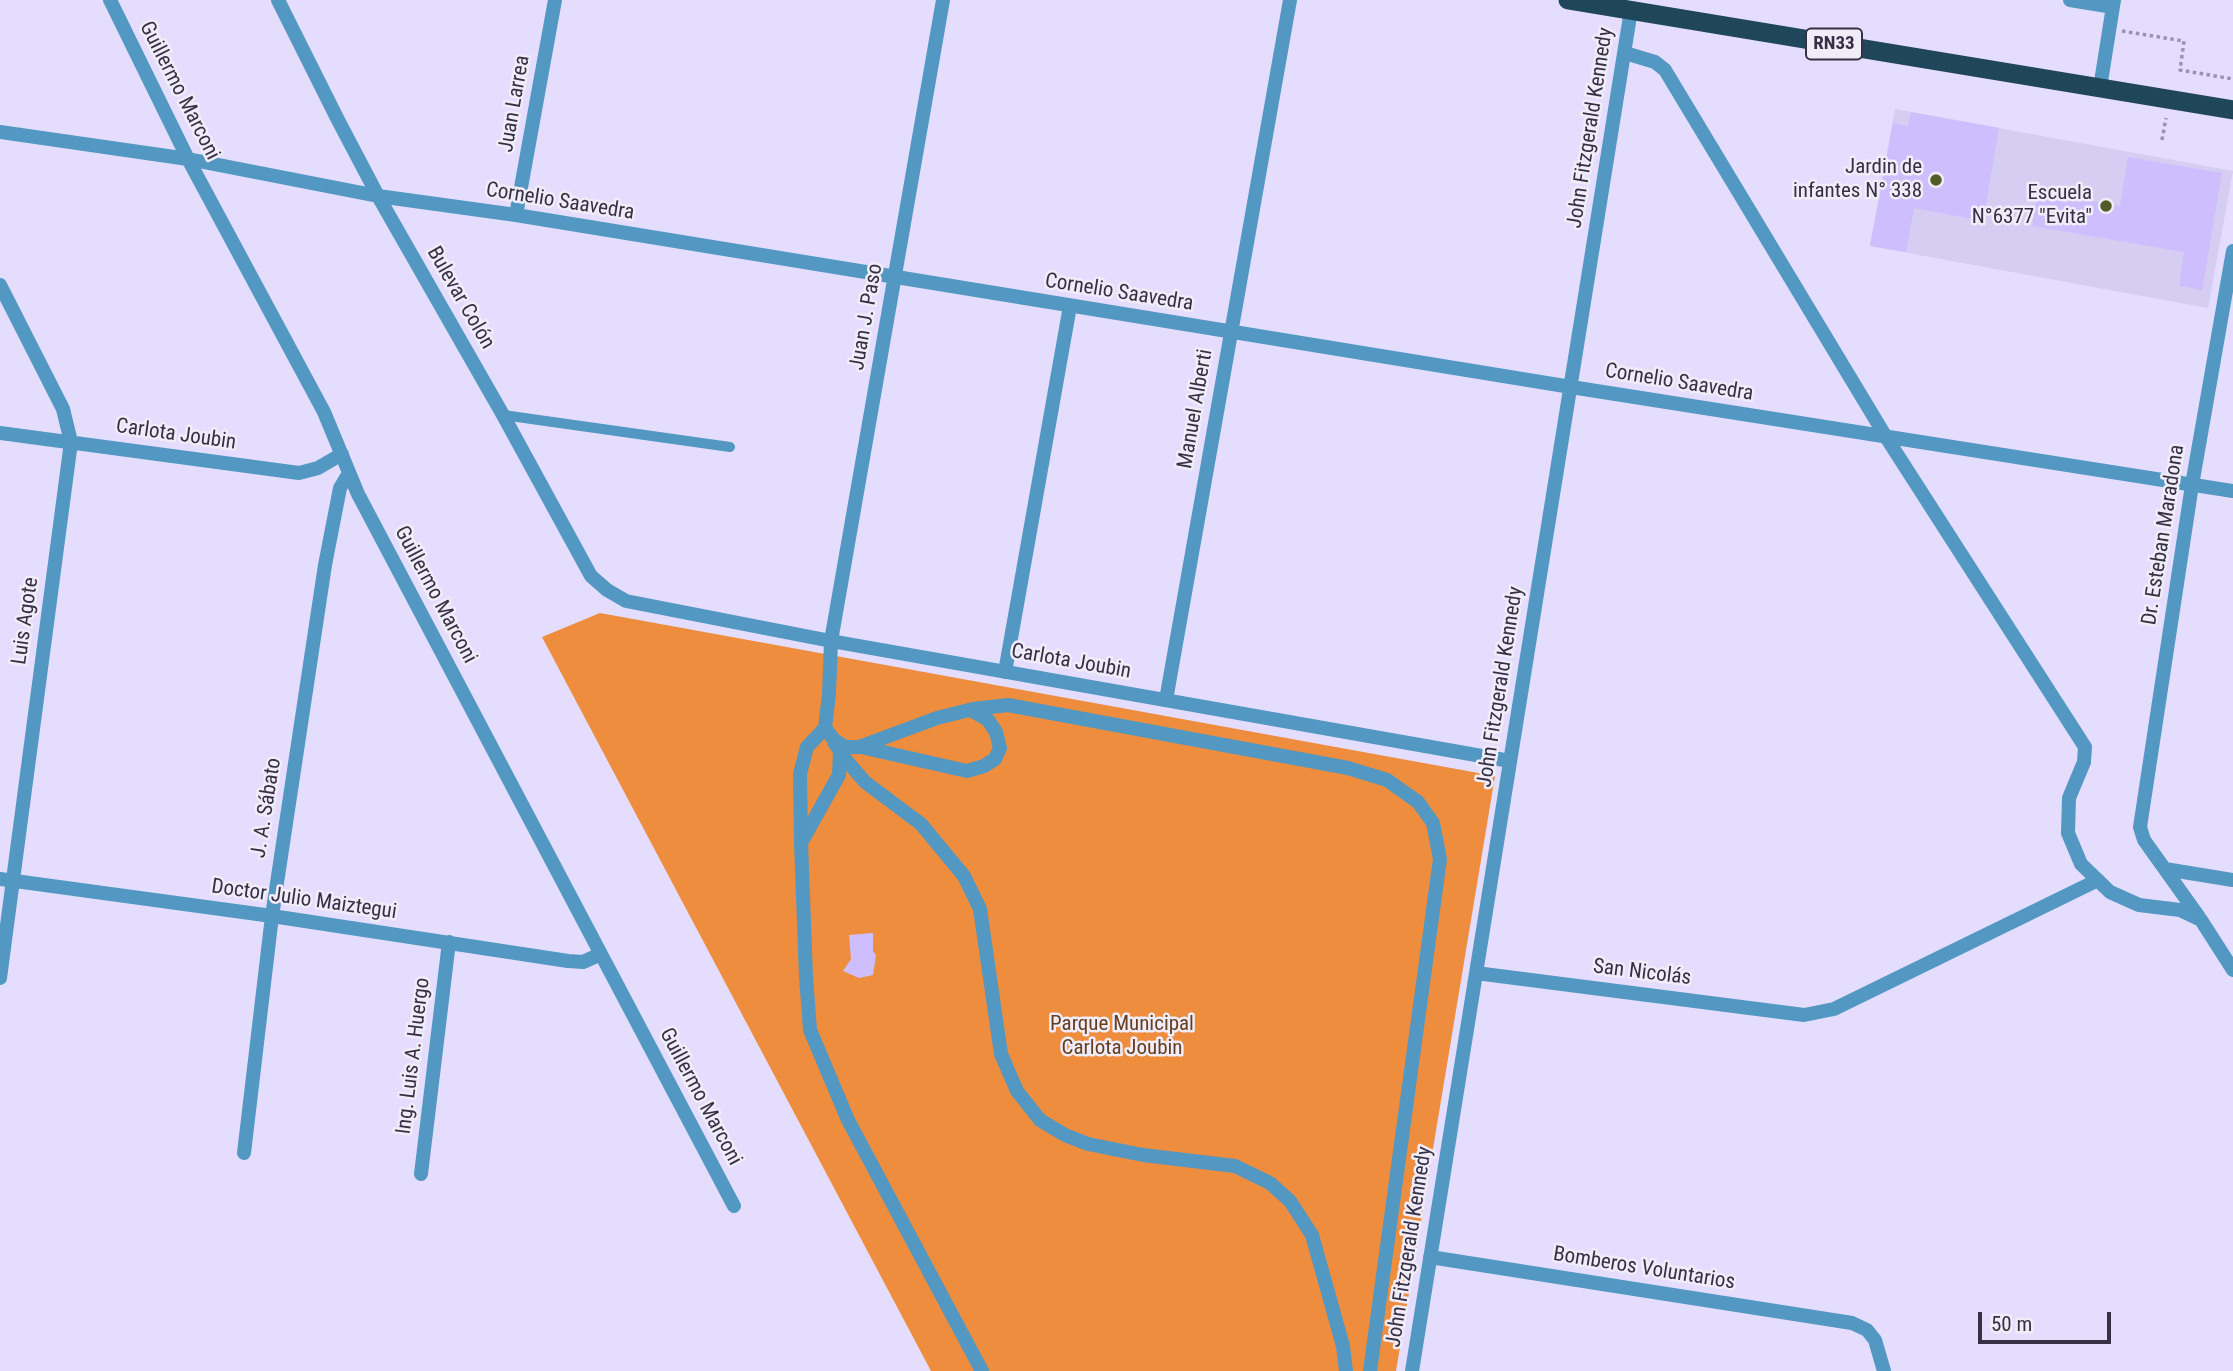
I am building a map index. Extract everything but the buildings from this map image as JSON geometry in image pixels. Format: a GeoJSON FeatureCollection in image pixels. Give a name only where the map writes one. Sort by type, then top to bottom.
{"type":"FeatureCollection","features":[{"type":"Feature","properties":{"kind":"highway","name":"RN33"},"geometry":{"type":"LineString","coordinates":[[1567,0],[2233,110]]}},
{"type":"Feature","properties":{"kind":"street","name":"Guillermo Marconi"},"geometry":{"type":"LineString","coordinates":[[110,0],[188,159],[324,412],[358,494],[734,1206]]}},
{"type":"Feature","properties":{"kind":"street","name":"Bulevar Colón"},"geometry":{"type":"LineString","coordinates":[[278,0],[378,197],[503,415],[591,576],[626,601]]}},
{"type":"Feature","properties":{"kind":"street","name":"Juan Larrea"},"geometry":{"type":"LineString","coordinates":[[516,215],[555,0]]}},
{"type":"Feature","properties":{"kind":"street","name":"Juan J. Paso"},"geometry":{"type":"LineString","coordinates":[[825,728],[831,642],[943,0]]}},
{"type":"Feature","properties":{"kind":"street","name":"Manuel Alberti"},"geometry":{"type":"LineString","coordinates":[[1166,700],[1290,0]]}},
{"type":"Feature","properties":{"kind":"street"},"geometry":{"type":"LineString","coordinates":[[2070,0],[2113,3],[2100,88]]}},
{"type":"Feature","properties":{"kind":"street","name":"John Fitzgerald Kennedy"},"geometry":{"type":"LineString","coordinates":[[1412,1371],[1632,10]]}},
{"type":"Feature","properties":{"kind":"street"},"geometry":{"type":"LineString","coordinates":[[1625,53],[1655,62],[1665,70],[1886,437],[2085,747],[2084,762],[2069,798],[2068,833],[2081,864],[2110,892],[2139,905],[2180,910],[2200,920]]}},
{"type":"Feature","properties":{"kind":"street","name":"Cornelio Saavedra"},"geometry":{"type":"LineString","coordinates":[[0,132],[188,159],[378,197],[516,215],[1571,387],[2233,491]]}},
{"type":"Feature","properties":{"kind":"street","name":"Dr. Esteban Maradona"},"geometry":{"type":"LineString","coordinates":[[2165,869],[2144,840],[2140,827],[2192,485],[2233,251]]}},
{"type":"Feature","properties":{"kind":"street","name":"Luis Agote"},"geometry":{"type":"LineString","coordinates":[[0,285],[63,409],[71,442],[6,880],[0,978]]}},
{"type":"Feature","properties":{"kind":"street"},"geometry":{"type":"LineString","coordinates":[[1005,672],[1070,306]]}},
{"type":"Feature","properties":{"kind":"street","name":"Carlota Joubin"},"geometry":{"type":"LineString","coordinates":[[0,433],[299,473],[318,468],[342,454]]}},
{"type":"Feature","properties":{"kind":"street","name":"J. A. Sábato"},"geometry":{"type":"LineString","coordinates":[[244,1153],[272,916],[325,565],[340,488],[349,473]]}},
{"type":"Feature","properties":{"kind":"street","name":"Carlota Joubin"},"geometry":{"type":"LineString","coordinates":[[626,601],[831,642],[1510,761]]}},
{"type":"Feature","properties":{"kind":"street"},"geometry":{"type":"LineString","coordinates":[[859,747],[937,719],[971,710],[1008,705],[1348,768],[1387,780],[1418,802],[1433,823],[1440,859],[1370,1371]]}},
{"type":"Feature","properties":{"kind":"street"},"geometry":{"type":"LineString","coordinates":[[837,746],[859,747],[967,771],[984,766],[995,759],[1000,748],[996,732],[988,720],[971,710]]}},
{"type":"Feature","properties":{"kind":"street"},"geometry":{"type":"LineString","coordinates":[[982,1371],[848,1120],[810,1030],[800,774],[807,747],[825,728],[865,782],[921,824],[964,876],[980,909],[1001,1054],[1017,1091],[1040,1120],[1088,1144],[1235,1166],[1270,1183],[1290,1201],[1312,1235],[1343,1346],[1346,1371]]}},
{"type":"Feature","properties":{"kind":"street"},"geometry":{"type":"LineString","coordinates":[[801,842],[839,775],[837,746]]}},
{"type":"Feature","properties":{"kind":"street"},"geometry":{"type":"LineString","coordinates":[[2165,869],[2233,880]]}},
{"type":"Feature","properties":{"kind":"street"},"geometry":{"type":"LineString","coordinates":[[2165,869],[2233,970]]}},
{"type":"Feature","properties":{"kind":"street","name":"Doctor Julio Maiztegui"},"geometry":{"type":"LineString","coordinates":[[6,880],[272,916],[568,961],[583,962],[601,954]]}},
{"type":"Feature","properties":{"kind":"street","name":"San Nicolás"},"geometry":{"type":"LineString","coordinates":[[1476,973],[1804,1015],[1834,1009],[2098,880]]}},
{"type":"Feature","properties":{"kind":"street","name":"Ing. Luis A. Huergo"},"geometry":{"type":"LineString","coordinates":[[421,1174],[449,942]]}},
{"type":"Feature","properties":{"kind":"street","name":"Bomberos Voluntarios"},"geometry":{"type":"LineString","coordinates":[[1430,1257],[1852,1322],[1867,1330],[1875,1340],[1884,1371]]}},
{"type":"Feature","properties":{"kind":"lane"},"geometry":{"type":"LineString","coordinates":[[503,415],[730,447]]}},
{"type":"Feature","properties":{"kind":"path"},"geometry":{"type":"LineString","coordinates":[[2109,28],[2184,41],[2180,70],[2233,79]]}},
{"type":"Feature","properties":{"kind":"path"},"geometry":{"type":"LineString","coordinates":[[2162,140],[2166,117]]}},
{"type":"Feature","properties":{"kind":"shaded area","name":"Escuela N°6377 \"Evita\""},"geometry":{"type":"Polygon","coordinates":[[[1895,109],[2233,171],[2208,308],[1870,246],[1895,109]]]}},
{"type":"Feature","properties":{"kind":"green space","name":"Parque Municipal Carlota Joubin"},"geometry":{"type":"Polygon","coordinates":[[[600,613],[1495,776],[1396,1371],[931,1371],[542,637],[600,613]]]}},
{"type":"Feature","properties":{"kind":"place","name":"Jardin de infantes N° 338"},"geometry":{"type":"Point","coordinates":[1936,180]}},
{"type":"Feature","properties":{"kind":"place","name":"Escuela N°6377 \"Evita\""},"geometry":{"type":"Point","coordinates":[2106,206]}}]}
